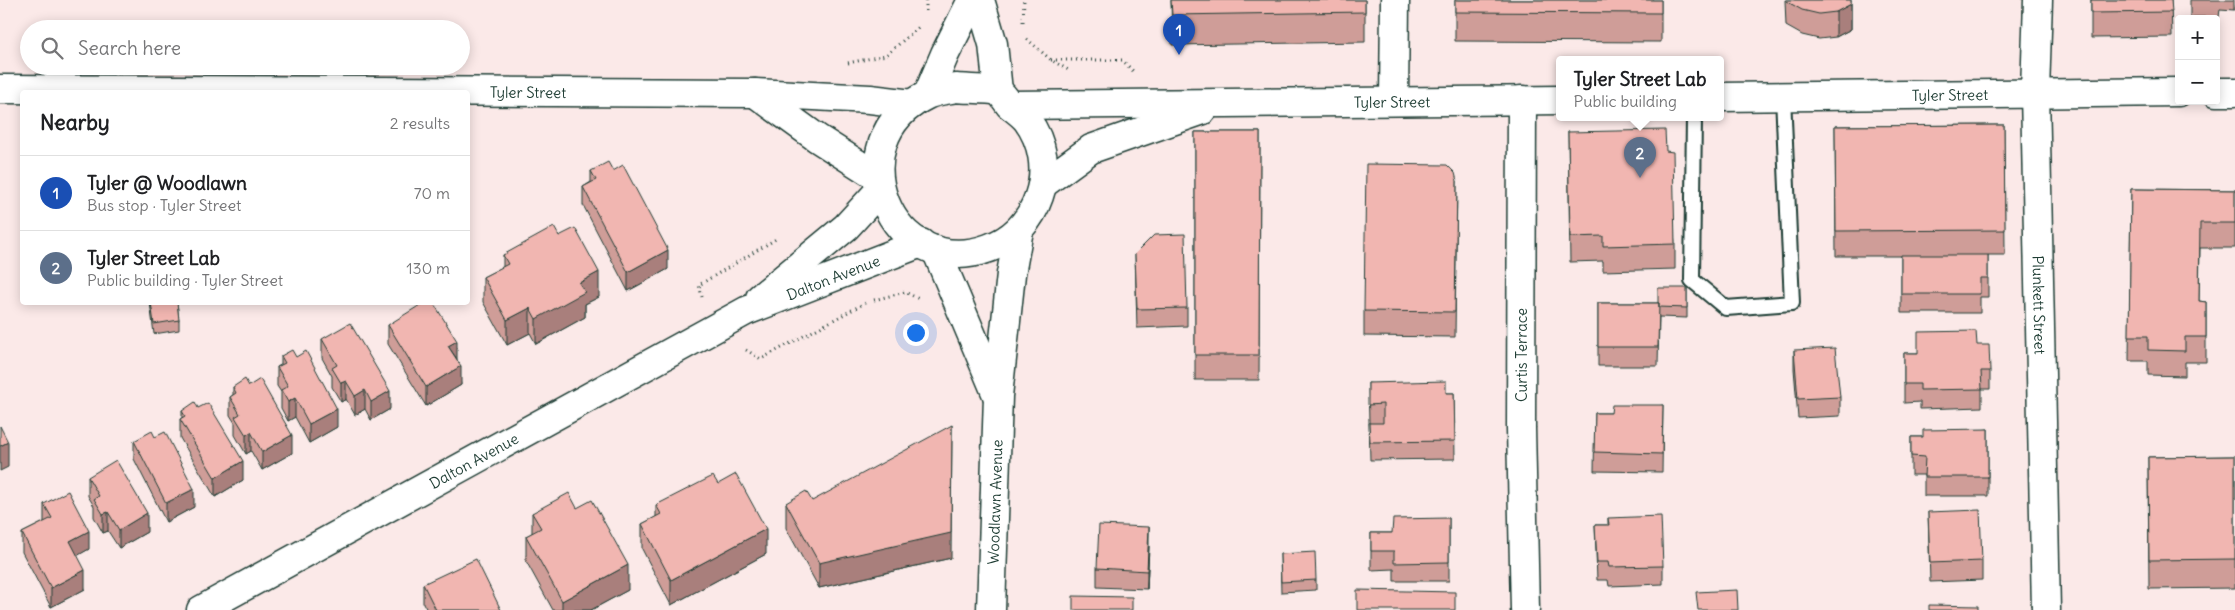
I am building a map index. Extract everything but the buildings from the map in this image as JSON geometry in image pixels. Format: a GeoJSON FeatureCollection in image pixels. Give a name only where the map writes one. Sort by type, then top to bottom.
{"type":"FeatureCollection","features":[{"type":"Feature","properties":{"kind":"street"},"geometry":{"type":"LineString","coordinates":[[920,99],[956,88],[1004,98],[1026,119],[1038,139],[1044,161],[1043,184],[1035,209],[1019,230],[1001,244],[980,251],[958,254],[928,247],[902,230],[893,218],[879,184],[881,150],[892,125],[920,99],[972,0]]}},
{"type":"Feature","properties":{"kind":"street"},"geometry":{"type":"LineString","coordinates":[[980,0],[993,44],[1004,98]]}},
{"type":"Feature","properties":{"kind":"street"},"geometry":{"type":"LineString","coordinates":[[1394,101],[1395,0]]}},
{"type":"Feature","properties":{"kind":"street","name":"Plunkett Street"},"geometry":{"type":"LineString","coordinates":[[2038,0],[2035,92],[2046,610]]}},
{"type":"Feature","properties":{"kind":"street","name":"Tyler Street"},"geometry":{"type":"LineString","coordinates":[[0,89],[189,90]]}},
{"type":"Feature","properties":{"kind":"street","name":"Tyler Street"},"geometry":{"type":"LineString","coordinates":[[470,91],[755,93],[870,99],[920,99]]}},
{"type":"Feature","properties":{"kind":"street","name":"Tyler Street"},"geometry":{"type":"LineString","coordinates":[[1724,97],[2035,92],[2175,92]]}},
{"type":"Feature","properties":{"kind":"street"},"geometry":{"type":"LineString","coordinates":[[2220,92],[2235,92]]}},
{"type":"Feature","properties":{"kind":"street"},"geometry":{"type":"LineString","coordinates":[[755,93],[879,184]]}},
{"type":"Feature","properties":{"kind":"street","name":"Tyler Street"},"geometry":{"type":"LineString","coordinates":[[1004,98],[1075,106],[1225,102],[1556,100]]}},
{"type":"Feature","properties":{"kind":"street","name":"Curtis Terrace"},"geometry":{"type":"LineString","coordinates":[[1522,100],[1521,428],[1525,610]]}},
{"type":"Feature","properties":{"kind":"street","name":"Tyler Street"},"geometry":{"type":"LineString","coordinates":[[1043,184],[1091,150],[1225,102]]}},
{"type":"Feature","properties":{"kind":"street","name":"Dalton Avenue"},"geometry":{"type":"LineString","coordinates":[[746,311],[846,227],[879,184]]}},
{"type":"Feature","properties":{"kind":"street","name":"Woodlawn Avenue"},"geometry":{"type":"LineString","coordinates":[[991,610],[998,396],[1011,274],[1019,230]]}},
{"type":"Feature","properties":{"kind":"street","name":"Dalton Avenue"},"geometry":{"type":"LineString","coordinates":[[201,610],[746,311],[928,247]]}},
{"type":"Feature","properties":{"kind":"street","name":"Woodlawn Avenue"},"geometry":{"type":"LineString","coordinates":[[928,247],[998,396]]}},
{"type":"Feature","properties":{"kind":"lane"},"geometry":{"type":"LineString","coordinates":[[1694,121],[1692,280],[1726,308],[1792,303],[1783,96]]}},
{"type":"Feature","properties":{"kind":"path"},"geometry":{"type":"LineString","coordinates":[[847,63],[886,55],[926,22],[926,0]]}},
{"type":"Feature","properties":{"kind":"path"},"geometry":{"type":"LineString","coordinates":[[1023,26],[1024,0]]}},
{"type":"Feature","properties":{"kind":"path"},"geometry":{"type":"LineString","coordinates":[[1023,35],[1051,60],[1075,73]]}},
{"type":"Feature","properties":{"kind":"path"},"geometry":{"type":"LineString","coordinates":[[780,237],[699,285],[712,330],[761,359],[870,300],[905,292],[922,301]]}},
{"type":"Feature","properties":{"kind":"place","name":"Tyler @ Woodlawn"},"geometry":{"type":"Point","coordinates":[1179,55]}},
{"type":"Feature","properties":{"kind":"place","name":"Tyler Street Lab"},"geometry":{"type":"Point","coordinates":[1640,178]}}]}
